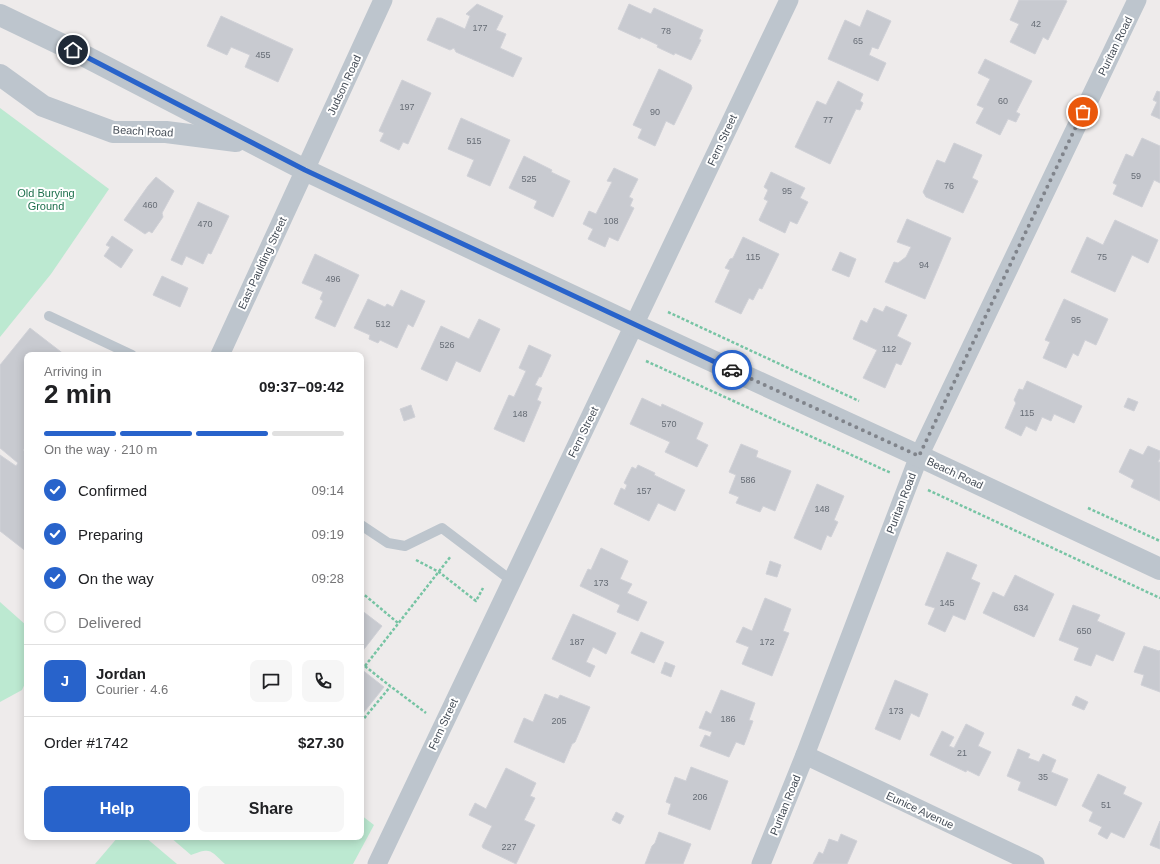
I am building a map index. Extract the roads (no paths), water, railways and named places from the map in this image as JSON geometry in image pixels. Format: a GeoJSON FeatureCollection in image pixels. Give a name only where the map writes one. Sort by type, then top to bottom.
{"type":"FeatureCollection","features":[{"type":"Feature","properties":{"kind":"street","name":"Judson Road"},"geometry":{"type":"LineString","coordinates":[[305,170],[383,0]]}},
{"type":"Feature","properties":{"kind":"street","name":"Fern Street"},"geometry":{"type":"LineString","coordinates":[[377,864],[789,0]]}},
{"type":"Feature","properties":{"kind":"street","name":"Puritan Road"},"geometry":{"type":"LineString","coordinates":[[761,864],[805,755],[919,456],[1137,0]]}},
{"type":"Feature","properties":{"kind":"street","name":"Beach Road"},"geometry":{"type":"LineString","coordinates":[[0,15],[73,50],[305,170],[634,325],[1160,569]]}},
{"type":"Feature","properties":{"kind":"street","name":"Beach Road"},"geometry":{"type":"LineString","coordinates":[[0,75],[43,106],[113,132],[166,132],[251,143]]}},
{"type":"Feature","properties":{"kind":"street","name":"East Paulding Street"},"geometry":{"type":"LineString","coordinates":[[221,352],[305,170]]}},
{"type":"Feature","properties":{"kind":"street","name":"Eunice Avenue"},"geometry":{"type":"LineString","coordinates":[[805,755],[1036,864]]}},
{"type":"Feature","properties":{"kind":"lane"},"geometry":{"type":"LineString","coordinates":[[49,316],[126,352]]}},
{"type":"Feature","properties":{"kind":"lane"},"geometry":{"type":"LineString","coordinates":[[364,526],[388,543],[405,546],[442,528],[512,580]]}},
{"type":"Feature","properties":{"kind":"park label","name":"Old Burying Ground"},"geometry":{"type":"Point","coordinates":[46,199]}}]}
